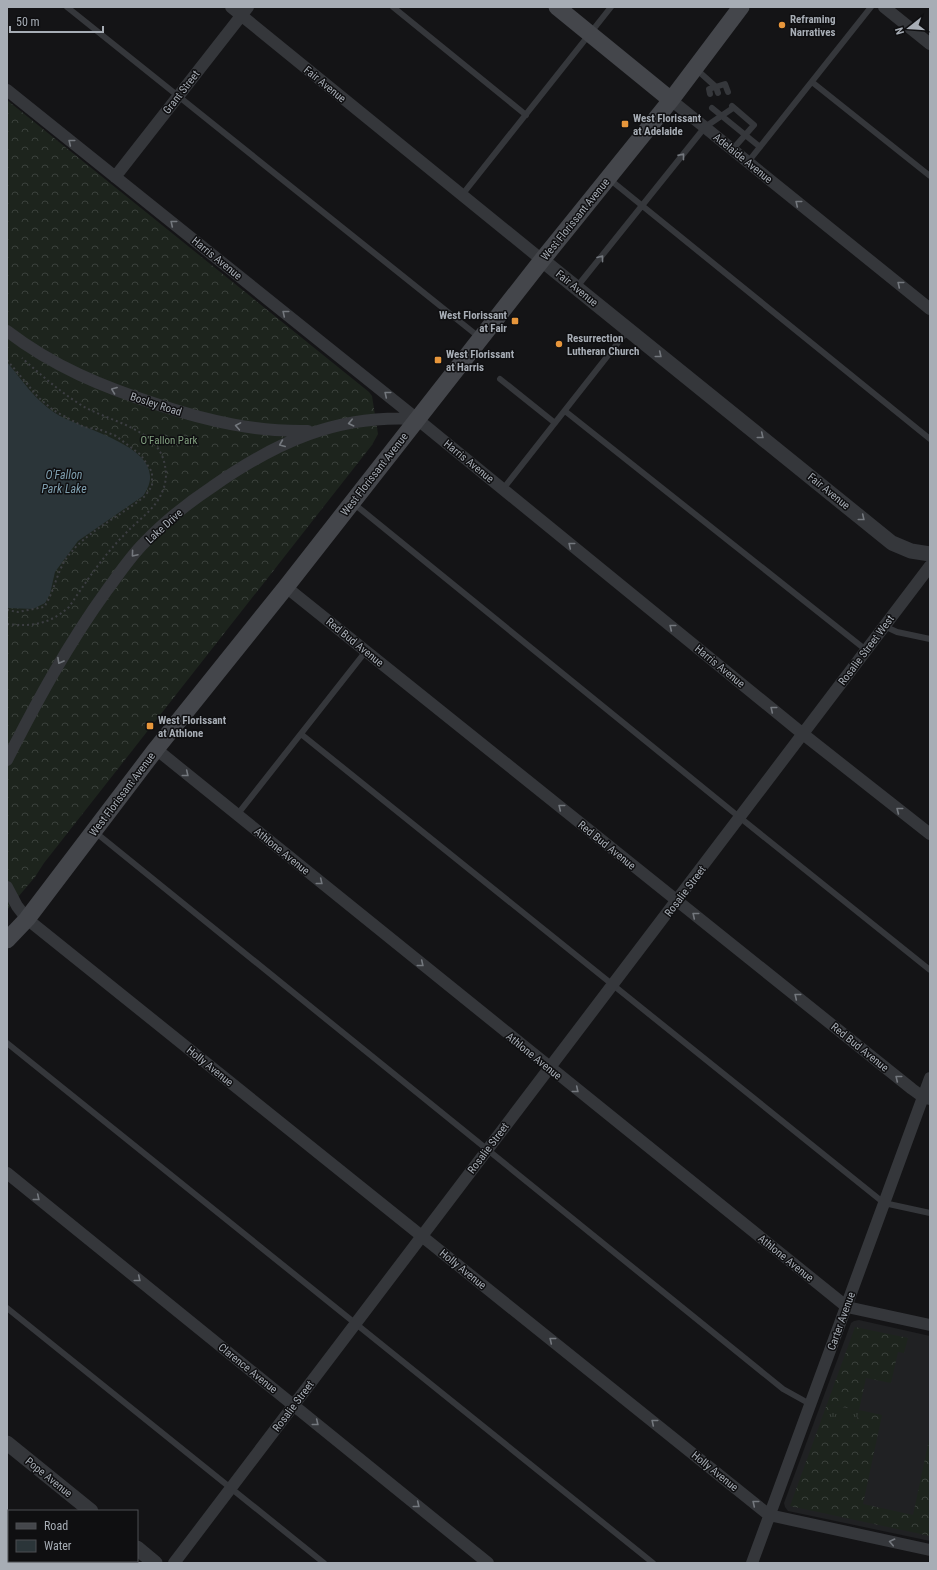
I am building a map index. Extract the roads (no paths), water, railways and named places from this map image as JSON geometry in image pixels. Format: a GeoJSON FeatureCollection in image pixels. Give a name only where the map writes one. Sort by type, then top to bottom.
{"type":"FeatureCollection","features":[{"type":"Feature","properties":{"kind":"main road","name":"Adelaide Avenue"},"geometry":{"type":"LineString","coordinates":[[557,7],[671,100]]}},
{"type":"Feature","properties":{"kind":"main road","name":"West Florissant Avenue"},"geometry":{"type":"LineString","coordinates":[[7,940],[28,919],[156,749],[352,503],[480,338],[671,100],[741,7]]}},
{"type":"Feature","properties":{"kind":"street","name":"Fair Avenue"},"geometry":{"type":"LineString","coordinates":[[231,7],[245,11],[462,195],[892,542],[911,551],[930,554]]}},
{"type":"Feature","properties":{"kind":"street"},"geometry":{"type":"LineString","coordinates":[[884,7],[930,44]]}},
{"type":"Feature","properties":{"kind":"street","name":"Grant Street"},"geometry":{"type":"LineString","coordinates":[[115,177],[245,11]]}},
{"type":"Feature","properties":{"kind":"street","name":"Harris Avenue"},"geometry":{"type":"LineString","coordinates":[[7,90],[417,419],[803,734],[930,834]]}},
{"type":"Feature","properties":{"kind":"street","name":"Adelaide Avenue"},"geometry":{"type":"LineString","coordinates":[[671,100],[930,309]]}},
{"type":"Feature","properties":{"kind":"street","name":"Bosley Road"},"geometry":{"type":"LineString","coordinates":[[7,331],[52,362],[90,380],[130,396],[192,416],[239,426],[280,432],[319,431]]}},
{"type":"Feature","properties":{"kind":"street","name":"Lake Drive"},"geometry":{"type":"LineString","coordinates":[[7,760],[64,654],[94,608],[144,542],[182,509],[246,463],[281,444],[319,431],[369,419],[391,417],[417,419]]}},
{"type":"Feature","properties":{"kind":"street","name":"Rosalie Street West"},"geometry":{"type":"LineString","coordinates":[[803,734],[930,566]]}},
{"type":"Feature","properties":{"kind":"street","name":"Red Bud Avenue"},"geometry":{"type":"LineString","coordinates":[[286,586],[677,901],[926,1098]]}},
{"type":"Feature","properties":{"kind":"street","name":"Rosalie Street"},"geometry":{"type":"LineString","coordinates":[[174,1563],[421,1235],[803,734]]}},
{"type":"Feature","properties":{"kind":"street","name":"Athlone Avenue"},"geometry":{"type":"LineString","coordinates":[[156,749],[549,1068],[847,1307],[930,1325]]}},
{"type":"Feature","properties":{"kind":"street","name":"Holly Avenue"},"geometry":{"type":"LineString","coordinates":[[7,887],[17,906],[28,919],[769,1515],[930,1550]]}},
{"type":"Feature","properties":{"kind":"street","name":"Carter Avenue"},"geometry":{"type":"LineString","coordinates":[[752,1563],[884,1203],[926,1098],[930,1078]]}},
{"type":"Feature","properties":{"kind":"street","name":"Clarence Avenue"},"geometry":{"type":"LineString","coordinates":[[7,1173],[488,1563]]}},
{"type":"Feature","properties":{"kind":"street","name":"Pope Avenue"},"geometry":{"type":"LineString","coordinates":[[7,1444],[90,1510]]}},
{"type":"Feature","properties":{"kind":"street"},"geometry":{"type":"LineString","coordinates":[[138,1549],[155,1563]]}},
{"type":"Feature","properties":{"kind":"lane"},"geometry":{"type":"LineString","coordinates":[[66,7],[480,338]]}},
{"type":"Feature","properties":{"kind":"lane"},"geometry":{"type":"LineString","coordinates":[[393,7],[526,115]]}},
{"type":"Feature","properties":{"kind":"lane"},"geometry":{"type":"LineString","coordinates":[[462,195],[611,7]]}},
{"type":"Feature","properties":{"kind":"lane"},"geometry":{"type":"LineString","coordinates":[[748,162],[871,7]]}},
{"type":"Feature","properties":{"kind":"lane"},"geometry":{"type":"LineString","coordinates":[[695,68],[717,90]]}},
{"type":"Feature","properties":{"kind":"lane"},"geometry":{"type":"LineString","coordinates":[[812,82],[930,176]]}},
{"type":"Feature","properties":{"kind":"lane"},"geometry":{"type":"LineString","coordinates":[[710,94],[709,89],[717,90],[726,84],[728,92]]}},
{"type":"Feature","properties":{"kind":"lane"},"geometry":{"type":"LineString","coordinates":[[723,107],[724,115]]}},
{"type":"Feature","properties":{"kind":"lane"},"geometry":{"type":"LineString","coordinates":[[576,288],[705,127],[724,115],[733,107],[754,125],[732,150]]}},
{"type":"Feature","properties":{"kind":"lane"},"geometry":{"type":"LineString","coordinates":[[712,108],[724,115],[760,147]]}},
{"type":"Feature","properties":{"kind":"lane"},"geometry":{"type":"LineString","coordinates":[[608,178],[930,439]]}},
{"type":"Feature","properties":{"kind":"lane"},"geometry":{"type":"LineString","coordinates":[[503,489],[628,330]]}},
{"type":"Feature","properties":{"kind":"lane"},"geometry":{"type":"LineString","coordinates":[[500,379],[555,423]]}},
{"type":"Feature","properties":{"kind":"lane"},"geometry":{"type":"LineString","coordinates":[[565,411],[866,650]]}},
{"type":"Feature","properties":{"kind":"lane"},"geometry":{"type":"LineString","coordinates":[[352,503],[930,970]]}},
{"type":"Feature","properties":{"kind":"lane"},"geometry":{"type":"LineString","coordinates":[[884,626],[897,632],[930,639]]}},
{"type":"Feature","properties":{"kind":"lane"},"geometry":{"type":"LineString","coordinates":[[237,815],[366,651]]}},
{"type":"Feature","properties":{"kind":"lane"},"geometry":{"type":"LineString","coordinates":[[301,734],[884,1203],[930,1213]]}},
{"type":"Feature","properties":{"kind":"lane"},"geometry":{"type":"LineString","coordinates":[[94,831],[783,1389],[810,1404]]}},
{"type":"Feature","properties":{"kind":"lane"},"geometry":{"type":"LineString","coordinates":[[7,1043],[653,1563]]}},
{"type":"Feature","properties":{"kind":"lane"},"geometry":{"type":"LineString","coordinates":[[7,1308],[324,1563]]}},
{"type":"Feature","properties":{"kind":"water","name":"O'Fallon Park Lake"},"geometry":{"type":"Polygon","coordinates":[[[7,362],[35,396],[55,413],[103,434],[137,453],[147,465],[150,479],[143,496],[78,541],[55,572],[50,594],[45,603],[33,609],[7,608],[7,362]]]}},
{"type":"Feature","properties":{"kind":"place","name":"Reframing Narratives"},"geometry":{"type":"Point","coordinates":[782,25]}},
{"type":"Feature","properties":{"kind":"place","name":"West Florissant at Adelaide"},"geometry":{"type":"Point","coordinates":[625,124]}},
{"type":"Feature","properties":{"kind":"place","name":"West Florissant at Fair"},"geometry":{"type":"Point","coordinates":[515,321]}},
{"type":"Feature","properties":{"kind":"place","name":"Resurrection Lutheran Church"},"geometry":{"type":"Point","coordinates":[559,344]}},
{"type":"Feature","properties":{"kind":"place","name":"West Florissant at Harris"},"geometry":{"type":"Point","coordinates":[438,360]}},
{"type":"Feature","properties":{"kind":"place","name":"West Florissant at Athlone"},"geometry":{"type":"Point","coordinates":[150,726]}},
{"type":"Feature","properties":{"kind":"park label","name":"O'Fallon Park"},"geometry":{"type":"Point","coordinates":[169,440]}}]}
